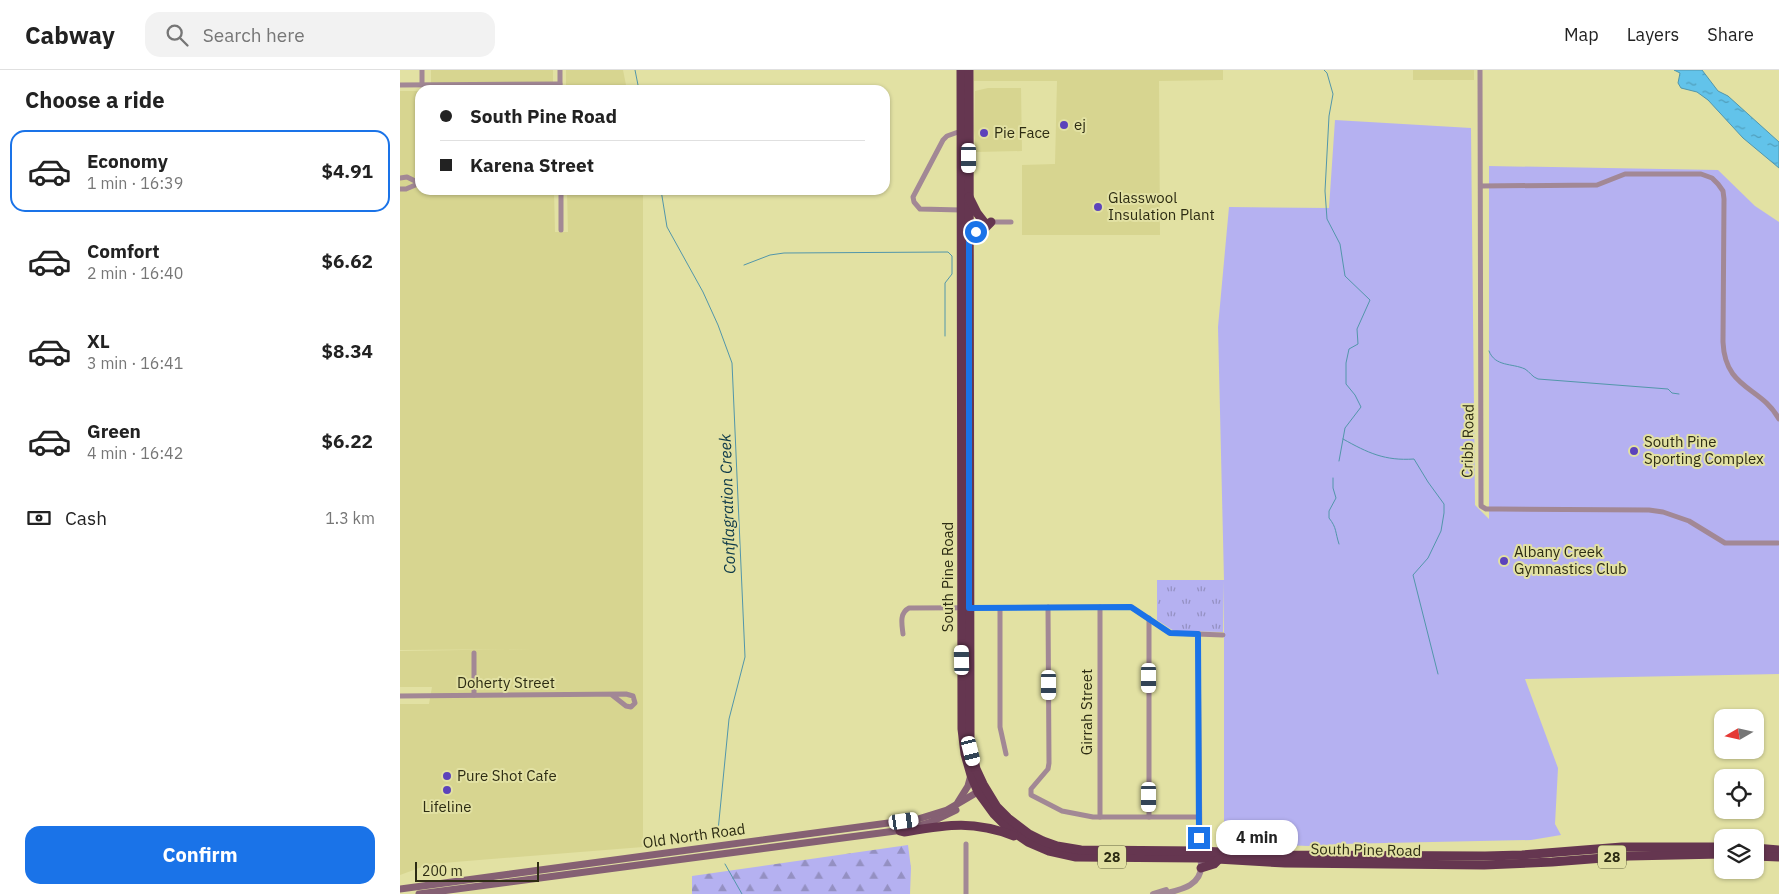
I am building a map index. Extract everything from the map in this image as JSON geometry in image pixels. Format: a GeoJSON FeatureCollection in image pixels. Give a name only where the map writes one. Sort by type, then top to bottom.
{"type":"FeatureCollection","features":[{"type":"Feature","properties":{"kind":"highway","name":"South Pine Road"},"geometry":{"type":"LineString","coordinates":[[961,70],[961,210],[969,237],[962,729],[965,754],[971,775],[999,819],[1009,829],[1028,842],[1050,851],[1083,858],[1200,854],[1219,859],[1285,862],[1492,865],[1628,856],[1714,854]]}},
{"type":"Feature","properties":{"kind":"highway","name":"South Pine Road"},"geometry":{"type":"LineString","coordinates":[[968,70],[969,197],[965,222],[965,608],[970,738],[983,792],[997,807],[1018,826],[1036,837],[1057,846],[1081,850],[1200,854],[1485,856],[1629,847],[1714,847]]}},
{"type":"Feature","properties":{"kind":"highway"},"geometry":{"type":"LineString","coordinates":[[969,197],[977,213],[988,222],[984,229],[969,237]]}},
{"type":"Feature","properties":{"kind":"highway"},"geometry":{"type":"LineString","coordinates":[[900,831],[904,832],[948,824],[971,825],[991,828],[1028,842]]}},
{"type":"Feature","properties":{"kind":"highway"},"geometry":{"type":"LineString","coordinates":[[1777,855],[1779,843]]}},
{"type":"Feature","properties":{"kind":"highway"},"geometry":{"type":"LineString","coordinates":[[1764,851],[1777,855]]}},
{"type":"Feature","properties":{"kind":"highway"},"geometry":{"type":"LineString","coordinates":[[1764,856],[1777,855]]}},
{"type":"Feature","properties":{"kind":"highway"},"geometry":{"type":"LineString","coordinates":[[1201,868],[1214,864],[1219,859]]}},
{"type":"Feature","properties":{"kind":"main road"},"geometry":{"type":"LineString","coordinates":[[957,805],[968,786],[971,775]]}},
{"type":"Feature","properties":{"kind":"main road","name":"Old North Road"},"geometry":{"type":"LineString","coordinates":[[400,889],[918,819],[947,810],[983,792]]}},
{"type":"Feature","properties":{"kind":"main road","name":"Old North Road"},"geometry":{"type":"LineString","coordinates":[[419,894],[900,831],[940,818],[983,792]]}},
{"type":"Feature","properties":{"kind":"street"},"geometry":{"type":"LineString","coordinates":[[400,85],[422,85],[422,70]]}},
{"type":"Feature","properties":{"kind":"street"},"geometry":{"type":"LineString","coordinates":[[560,70],[560,85]]}},
{"type":"Feature","properties":{"kind":"street","name":"Cribb Road"},"geometry":{"type":"LineString","coordinates":[[1480,70],[1481,506],[1486,509],[1654,510],[1694,523],[1725,542],[1779,543]]}},
{"type":"Feature","properties":{"kind":"street"},"geometry":{"type":"LineString","coordinates":[[961,131],[947,136],[943,140],[913,196],[914,202],[920,209],[961,210]]}},
{"type":"Feature","properties":{"kind":"street"},"geometry":{"type":"LineString","coordinates":[[1481,186],[1597,185],[1628,174],[1701,174],[1715,180],[1723,191],[1724,199],[1724,351],[1728,365],[1736,378],[1748,390],[1766,402],[1779,419]]}},
{"type":"Feature","properties":{"kind":"street"},"geometry":{"type":"LineString","coordinates":[[400,178],[407,177],[415,181]]}},
{"type":"Feature","properties":{"kind":"street"},"geometry":{"type":"LineString","coordinates":[[400,189],[406,189],[415,185]]}},
{"type":"Feature","properties":{"kind":"street"},"geometry":{"type":"LineString","coordinates":[[561,195],[561,230]]}},
{"type":"Feature","properties":{"kind":"street"},"geometry":{"type":"LineString","coordinates":[[965,222],[1011,222]]}},
{"type":"Feature","properties":{"kind":"street"},"geometry":{"type":"LineString","coordinates":[[1048,607],[1049,763],[1048,769],[1031,789],[1030,792],[1034,798],[1062,812],[1100,818],[1199,817]]}},
{"type":"Feature","properties":{"kind":"street","name":"Girrah Street"},"geometry":{"type":"LineString","coordinates":[[1100,607],[1100,818]]}},
{"type":"Feature","properties":{"kind":"street"},"geometry":{"type":"LineString","coordinates":[[903,634],[902,616],[907,609],[1131,607],[1170,633],[1223,635]]}},
{"type":"Feature","properties":{"kind":"street"},"geometry":{"type":"LineString","coordinates":[[1000,608],[1000,727],[1006,754]]}},
{"type":"Feature","properties":{"kind":"street"},"geometry":{"type":"LineString","coordinates":[[1148,618],[1149,817]]}},
{"type":"Feature","properties":{"kind":"street"},"geometry":{"type":"LineString","coordinates":[[1163,894],[1192,884],[1201,868],[1198,634]]}},
{"type":"Feature","properties":{"kind":"street"},"geometry":{"type":"LineString","coordinates":[[474,653],[474,695]]}},
{"type":"Feature","properties":{"kind":"street","name":"Doherty Street"},"geometry":{"type":"LineString","coordinates":[[400,696],[612,695]]}},
{"type":"Feature","properties":{"kind":"street"},"geometry":{"type":"LineString","coordinates":[[802,835],[804,843]]}},
{"type":"Feature","properties":{"kind":"street"},"geometry":{"type":"LineString","coordinates":[[966,844],[966,894]]}},
{"type":"Feature","properties":{"kind":"street"},"geometry":{"type":"LineString","coordinates":[[1153,894],[1188,882],[1196,872],[1200,854]]}},
{"type":"Feature","properties":{"kind":"shaded area"},"geometry":{"type":"Polygon","coordinates":[[[431,70],[553,70],[553,85],[431,85],[431,70]]]}},
{"type":"Feature","properties":{"kind":"shaded area"},"geometry":{"type":"Polygon","coordinates":[[[566,70],[623,70],[626,85],[566,85],[566,70]]]}},
{"type":"Feature","properties":{"kind":"shaded area"},"geometry":{"type":"Polygon","coordinates":[[[974,70],[1223,70],[1223,80],[1159,81],[1160,235],[1022,235],[1022,165],[1055,164],[1057,81],[974,81],[974,70]]]}},
{"type":"Feature","properties":{"kind":"shaded area"},"geometry":{"type":"Polygon","coordinates":[[[1413,70],[1474,70],[1474,80],[1413,80],[1413,70]]]}},
{"type":"Feature","properties":{"kind":"shaded area"},"geometry":{"type":"Polygon","coordinates":[[[988,88],[1021,88],[1022,151],[976,152],[974,131],[975,91],[988,88]]]}},
{"type":"Feature","properties":{"kind":"shaded area"},"geometry":{"type":"Polygon","coordinates":[[[400,91],[415,91],[415,195],[554,195],[555,232],[568,232],[567,195],[643,195],[643,847],[430,864],[400,875],[400,704],[429,704],[432,687],[400,687],[400,651],[534,649],[400,650],[400,91]]]}},
{"type":"Feature","properties":{"kind":"green space"},"geometry":{"type":"Polygon","coordinates":[[[1335,120],[1471,128],[1475,505],[1489,519],[1489,166],[1718,170],[1755,206],[1779,222],[1779,674],[1525,679],[1558,768],[1555,824],[1561,835],[1531,840],[1309,846],[1224,843],[1224,580],[1218,327],[1229,207],[1329,208],[1335,120]]]}},
{"type":"Feature","properties":{"kind":"green space"},"geometry":{"type":"Polygon","coordinates":[[[1157,580],[1224,580],[1223,632],[1174,631],[1157,620],[1157,580]]]}},
{"type":"Feature","properties":{"kind":"green space"},"geometry":{"type":"Polygon","coordinates":[[[908,845],[911,868],[910,894],[692,894],[692,876],[908,845]]]}},
{"type":"Feature","properties":{"kind":"water"},"geometry":{"type":"Polygon","coordinates":[[[1674,70],[1702,70],[1718,91],[1728,96],[1779,142],[1779,168],[1743,138],[1708,100],[1697,92],[1681,88],[1678,83],[1680,73],[1674,70]]]}},
{"type":"Feature","properties":{"kind":"waterway","name":"Conflagration Creek"},"geometry":{"type":"LineString","coordinates":[[635,70],[638,85]]}},
{"type":"Feature","properties":{"kind":"waterway"},"geometry":{"type":"LineString","coordinates":[[1324,70],[1327,73],[1333,94],[1329,116],[1325,191],[1327,219],[1340,244],[1345,276],[1370,300],[1357,329],[1358,344],[1349,349],[1346,363],[1346,384],[1355,395],[1361,407],[1345,428],[1339,461]]}},
{"type":"Feature","properties":{"kind":"waterway","name":"Conflagration Creek"},"geometry":{"type":"LineString","coordinates":[[662,195],[667,227],[703,292],[732,363],[745,657],[729,719],[718,831]]}},
{"type":"Feature","properties":{"kind":"waterway"},"geometry":{"type":"LineString","coordinates":[[744,265],[770,255],[784,253],[948,252],[952,256],[952,274],[945,283],[945,336]]}},
{"type":"Feature","properties":{"kind":"waterway"},"geometry":{"type":"LineString","coordinates":[[1489,351],[1495,360],[1525,369],[1538,379],[1668,389],[1672,393],[1679,394]]}},
{"type":"Feature","properties":{"kind":"waterway"},"geometry":{"type":"LineString","coordinates":[[1343,439],[1377,455],[1394,459],[1414,459],[1444,504],[1441,531],[1428,558],[1413,575],[1438,674]]}},
{"type":"Feature","properties":{"kind":"waterway"},"geometry":{"type":"LineString","coordinates":[[1333,478],[1336,498],[1329,511],[1329,518],[1335,527],[1339,544]]}},
{"type":"Feature","properties":{"kind":"waterway","name":"Conflagration Creek"},"geometry":{"type":"LineString","coordinates":[[725,864],[742,894]]}},
{"type":"Feature","properties":{"kind":"place","name":"ej"},"geometry":{"type":"Point","coordinates":[1064,125]}},
{"type":"Feature","properties":{"kind":"place","name":"Pie Face"},"geometry":{"type":"Point","coordinates":[984,133]}},
{"type":"Feature","properties":{"kind":"place","name":"Glasswool Insulation Plant"},"geometry":{"type":"Point","coordinates":[1098,207]}},
{"type":"Feature","properties":{"kind":"place","name":"South Pine Sporting Complex"},"geometry":{"type":"Point","coordinates":[1634,451]}},
{"type":"Feature","properties":{"kind":"place","name":"Albany Creek Gymnastics Club"},"geometry":{"type":"Point","coordinates":[1504,561]}},
{"type":"Feature","properties":{"kind":"place","name":"Pure Shot Cafe"},"geometry":{"type":"Point","coordinates":[447,776]}},
{"type":"Feature","properties":{"kind":"place","name":"Lifeline"},"geometry":{"type":"Point","coordinates":[447,790]}},
{"type":"Feature","properties":{"kind":"route"},"geometry":{"type":"LineString","coordinates":[[976,232],[969,237],[969,608],[1131,607],[1170,633],[1198,634],[1199,838]]}}]}
